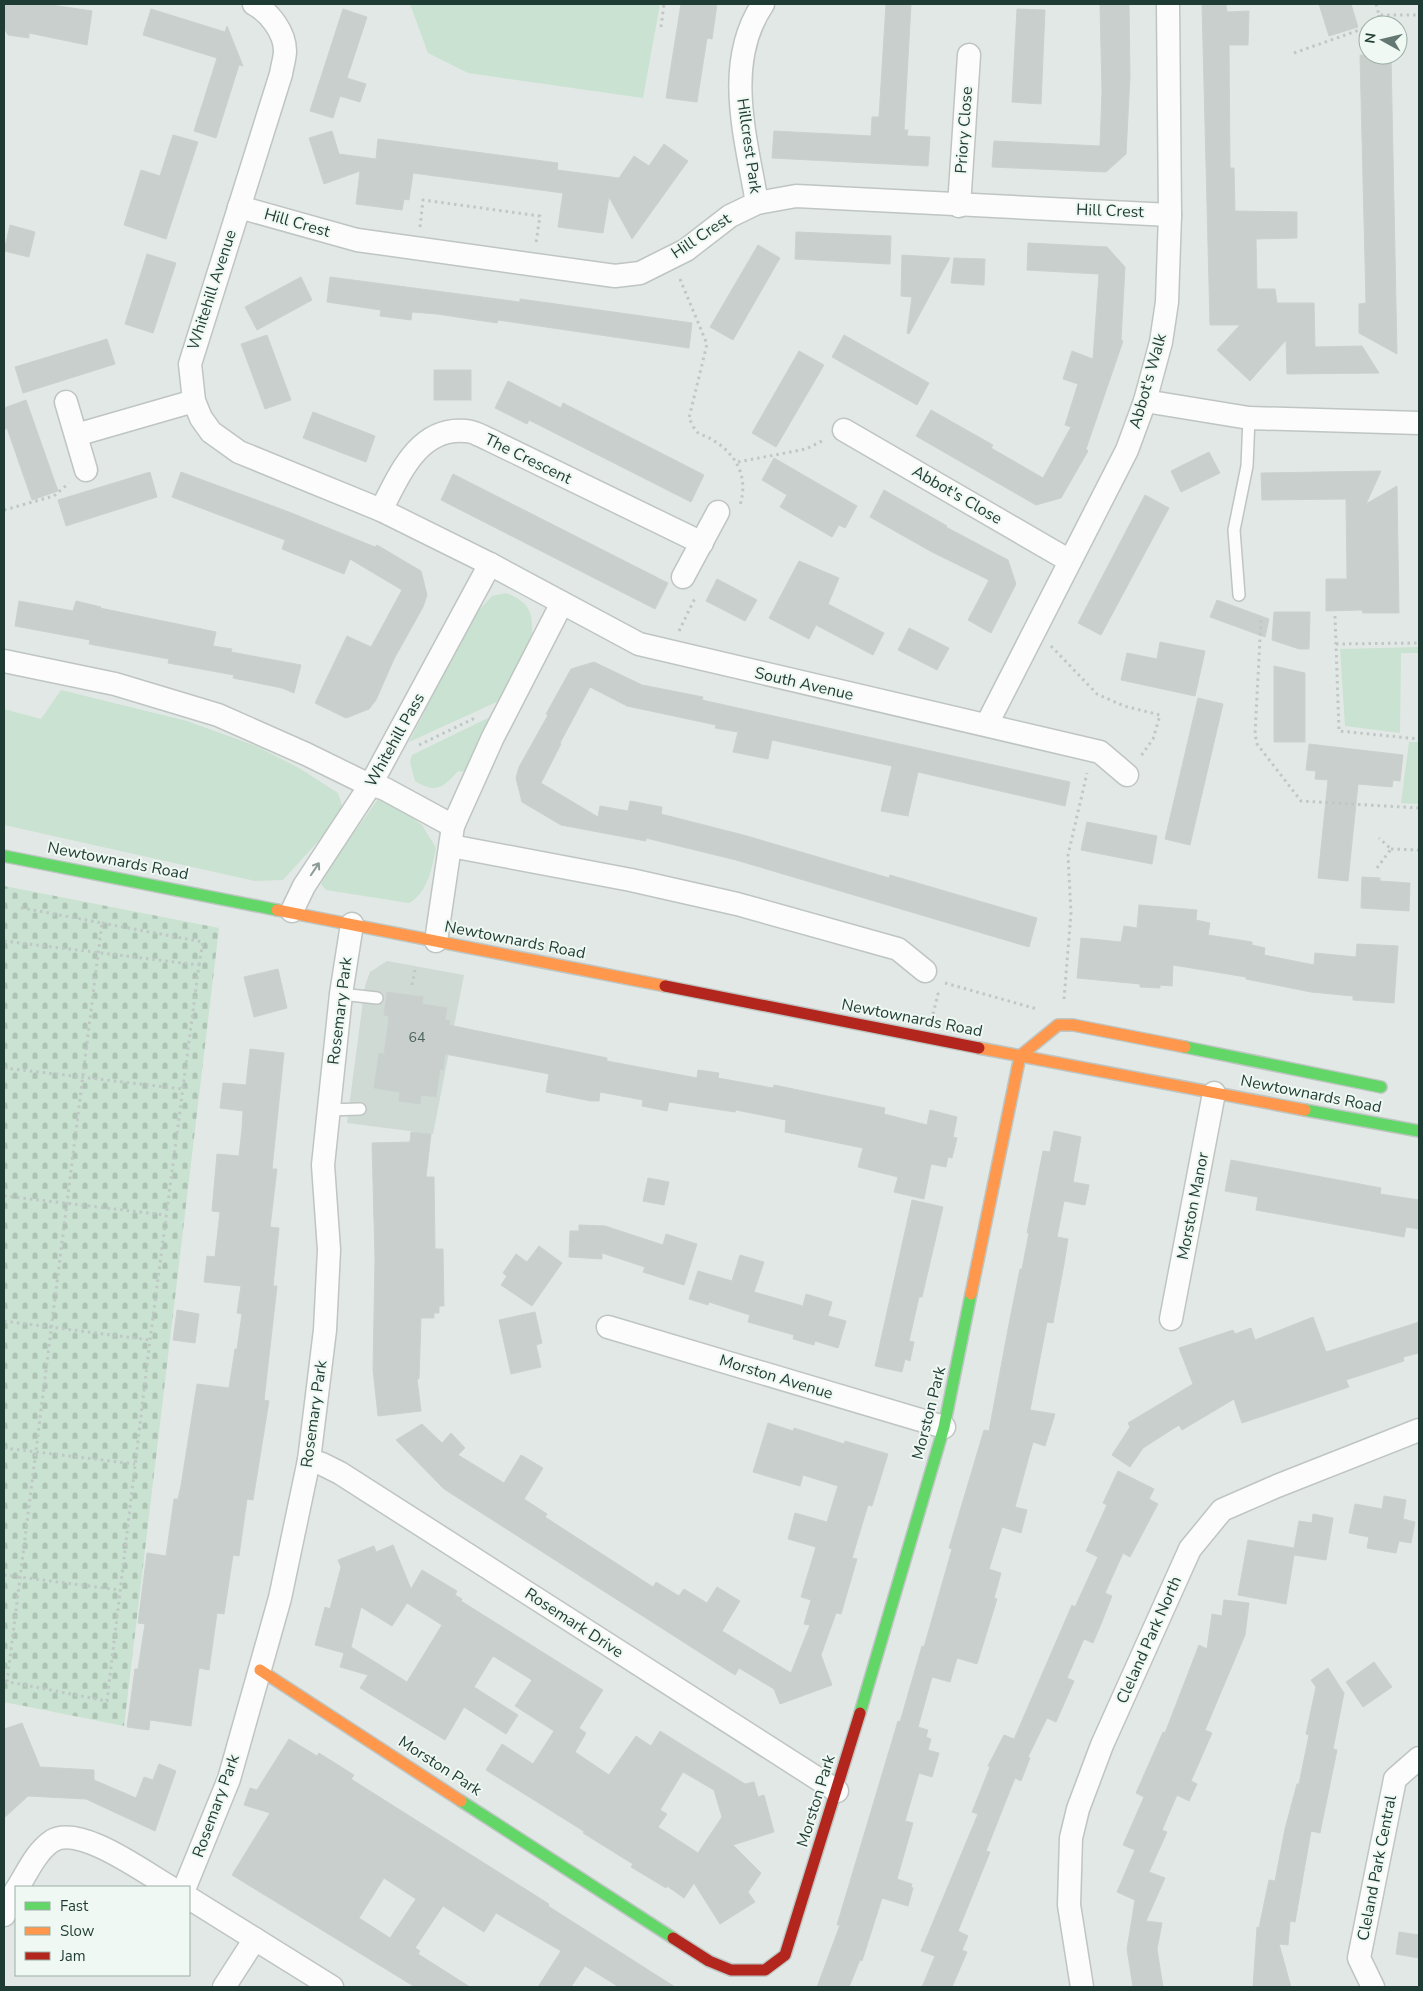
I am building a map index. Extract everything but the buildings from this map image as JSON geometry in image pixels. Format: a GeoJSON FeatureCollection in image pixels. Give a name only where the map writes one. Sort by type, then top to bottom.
{"type":"FeatureCollection","features":[{"type":"Feature","properties":{"kind":"street","name":"Whitehill Avenue"},"geometry":{"type":"LineString","coordinates":[[254,4],[274,21],[282,35],[285,50],[281,74],[193,347],[190,364],[194,402],[201,418],[211,432],[239,452],[381,510],[490,564]]}},
{"type":"Feature","properties":{"kind":"street","name":"Hillcrest Park"},"geometry":{"type":"LineString","coordinates":[[756,203],[740,109],[742,47],[763,4]]}},
{"type":"Feature","properties":{"kind":"street","name":"Abbot's Walk"},"geometry":{"type":"LineString","coordinates":[[987,724],[1127,450],[1145,401],[1161,342],[1167,302],[1170,214],[1168,4]]}},
{"type":"Feature","properties":{"kind":"street","name":"Priory Close"},"geometry":{"type":"LineString","coordinates":[[960,206],[969,55]]}},
{"type":"Feature","properties":{"kind":"street","name":"Hill Crest"},"geometry":{"type":"LineString","coordinates":[[239,207],[357,240],[416,250],[615,276],[640,273],[686,250],[730,216],[756,203],[796,196],[960,206],[1170,214]]}},
{"type":"Feature","properties":{"kind":"street"},"geometry":{"type":"LineString","coordinates":[[1145,401],[1249,418],[1419,423]]}},
{"type":"Feature","properties":{"kind":"street"},"geometry":{"type":"LineString","coordinates":[[66,402],[86,470]]}},
{"type":"Feature","properties":{"kind":"street"},"geometry":{"type":"LineString","coordinates":[[76,435],[194,402]]}},
{"type":"Feature","properties":{"kind":"street","name":"The Crescent"},"geometry":{"type":"LineString","coordinates":[[381,510],[402,467],[426,441],[447,432],[467,430],[702,543]]}},
{"type":"Feature","properties":{"kind":"street","name":"Abbot's Close"},"geometry":{"type":"LineString","coordinates":[[844,430],[1070,561]]}},
{"type":"Feature","properties":{"kind":"street"},"geometry":{"type":"LineString","coordinates":[[691,584],[702,543],[729,511]]}},
{"type":"Feature","properties":{"kind":"street","name":"South Avenue"},"geometry":{"type":"LineString","coordinates":[[490,564],[639,644],[1093,750],[1100,752],[1127,775]]}},
{"type":"Feature","properties":{"kind":"street","name":"Whitehill Pass"},"geometry":{"type":"LineString","coordinates":[[292,911],[304,886],[371,784],[390,751],[490,564]]}},
{"type":"Feature","properties":{"kind":"street"},"geometry":{"type":"LineString","coordinates":[[436,941],[452,836],[493,737],[562,603]]}},
{"type":"Feature","properties":{"kind":"street"},"geometry":{"type":"LineString","coordinates":[[4,661],[115,684],[218,715],[385,789],[452,836],[737,904],[898,949],[925,972]]}},
{"type":"Feature","properties":{"kind":"street","name":"Newtownards Road"},"geometry":{"type":"LineString","coordinates":[[4,856],[292,911],[927,1038],[1419,1131]]}},
{"type":"Feature","properties":{"kind":"street","name":"Rosemary Park"},"geometry":{"type":"LineString","coordinates":[[185,1886],[229,1780],[280,1598],[309,1460],[325,1330],[329,1250],[323,1165],[341,994],[352,924]]}},
{"type":"Feature","properties":{"kind":"street","name":"Newtownards Road"},"geometry":{"type":"LineString","coordinates":[[1058,1025],[1073,1024],[1381,1087]]}},
{"type":"Feature","properties":{"kind":"street"},"geometry":{"type":"LineString","coordinates":[[1020,1056],[1058,1025]]}},
{"type":"Feature","properties":{"kind":"street","name":"Morston Park"},"geometry":{"type":"LineString","coordinates":[[260,1670],[709,1961],[731,1970],[765,1970],[785,1955],[837,1791],[944,1427],[1020,1056]]}},
{"type":"Feature","properties":{"kind":"street","name":"Morston Manor"},"geometry":{"type":"LineString","coordinates":[[1171,1319],[1214,1093]]}},
{"type":"Feature","properties":{"kind":"street","name":"Morston Avenue"},"geometry":{"type":"LineString","coordinates":[[608,1327],[944,1427]]}},
{"type":"Feature","properties":{"kind":"street","name":"Cleland Park North"},"geometry":{"type":"LineString","coordinates":[[1082,1987],[1069,1905],[1071,1838],[1078,1810],[1102,1745],[1190,1549],[1222,1510],[1277,1486],[1419,1430]]}},
{"type":"Feature","properties":{"kind":"street","name":"Rosemark Drive"},"geometry":{"type":"LineString","coordinates":[[309,1460],[340,1473],[837,1791]]}},
{"type":"Feature","properties":{"kind":"street","name":"Cleland Park Central"},"geometry":{"type":"LineString","coordinates":[[1373,1987],[1359,1958],[1395,1779],[1419,1758]]}},
{"type":"Feature","properties":{"kind":"street"},"geometry":{"type":"LineString","coordinates":[[19,1886],[36,1856],[53,1841],[72,1837],[95,1844],[168,1886]]}},
{"type":"Feature","properties":{"kind":"street"},"geometry":{"type":"LineString","coordinates":[[4,1915],[15,1892]]}},
{"type":"Feature","properties":{"kind":"street"},"geometry":{"type":"LineString","coordinates":[[190,1899],[332,1987]]}},
{"type":"Feature","properties":{"kind":"street"},"geometry":{"type":"LineString","coordinates":[[224,1987],[255,1939]]}},
{"type":"Feature","properties":{"kind":"lane"},"geometry":{"type":"LineString","coordinates":[[1240,595],[1234,530],[1247,466],[1249,418]]}},
{"type":"Feature","properties":{"kind":"lane"},"geometry":{"type":"LineString","coordinates":[[341,994],[377,998]]}},
{"type":"Feature","properties":{"kind":"lane"},"geometry":{"type":"LineString","coordinates":[[328,1110],[360,1109]]}},
{"type":"Feature","properties":{"kind":"path"},"geometry":{"type":"LineString","coordinates":[[661,27],[664,4]]}},
{"type":"Feature","properties":{"kind":"path"},"geometry":{"type":"LineString","coordinates":[[1376,4],[1379,15]]}},
{"type":"Feature","properties":{"kind":"path"},"geometry":{"type":"LineString","coordinates":[[1294,53],[1358,31]]}},
{"type":"Feature","properties":{"kind":"path"},"geometry":{"type":"LineString","coordinates":[[416,250],[424,200],[540,216],[533,266]]}},
{"type":"Feature","properties":{"kind":"path"},"geometry":{"type":"LineString","coordinates":[[672,257],[706,344],[689,418],[697,432],[711,438],[738,462],[743,479],[743,496],[729,511]]}},
{"type":"Feature","properties":{"kind":"path"},"geometry":{"type":"LineString","coordinates":[[738,462],[806,448],[844,430]]}},
{"type":"Feature","properties":{"kind":"path"},"geometry":{"type":"LineString","coordinates":[[4,510],[54,496],[86,470]]}},
{"type":"Feature","properties":{"kind":"path"},"geometry":{"type":"LineString","coordinates":[[669,652],[691,584]]}},
{"type":"Feature","properties":{"kind":"path"},"geometry":{"type":"LineString","coordinates":[[1335,616],[1338,731],[1419,739]]}},
{"type":"Feature","properties":{"kind":"path"},"geometry":{"type":"LineString","coordinates":[[1261,620],[1255,734],[1257,744],[1301,801],[1419,808]]}},
{"type":"Feature","properties":{"kind":"path"},"geometry":{"type":"LineString","coordinates":[[1035,630],[1097,694],[1124,706],[1160,715],[1153,739],[1127,775]]}},
{"type":"Feature","properties":{"kind":"path"},"geometry":{"type":"LineString","coordinates":[[1336,644],[1419,643]]}},
{"type":"Feature","properties":{"kind":"path"},"geometry":{"type":"LineString","coordinates":[[390,751],[409,750],[483,714]]}},
{"type":"Feature","properties":{"kind":"path"},"geometry":{"type":"LineString","coordinates":[[925,972],[944,983],[1043,1010],[1058,1025],[1064,1012],[1071,912],[1068,855],[1093,750]]}},
{"type":"Feature","properties":{"kind":"path"},"geometry":{"type":"LineString","coordinates":[[1380,838],[1391,849],[1419,850]]}},
{"type":"Feature","properties":{"kind":"path"},"geometry":{"type":"LineString","coordinates":[[1377,868],[1391,849]]}},
{"type":"Feature","properties":{"kind":"path"},"geometry":{"type":"LineString","coordinates":[[17,907],[203,942],[150,1340],[107,1701],[5,1682],[68,1203],[102,923]]}},
{"type":"Feature","properties":{"kind":"path"},"geometry":{"type":"LineString","coordinates":[[4,941],[199,965]]}},
{"type":"Feature","properties":{"kind":"path"},"geometry":{"type":"LineString","coordinates":[[412,985],[415,970]]}},
{"type":"Feature","properties":{"kind":"path"},"geometry":{"type":"LineString","coordinates":[[925,972],[938,994],[927,1038]]}},
{"type":"Feature","properties":{"kind":"path"},"geometry":{"type":"LineString","coordinates":[[4,1068],[183,1089]]}},
{"type":"Feature","properties":{"kind":"path"},"geometry":{"type":"LineString","coordinates":[[4,1196],[166,1215]]}},
{"type":"Feature","properties":{"kind":"path"},"geometry":{"type":"LineString","coordinates":[[4,1321],[150,1340]]}},
{"type":"Feature","properties":{"kind":"path"},"geometry":{"type":"LineString","coordinates":[[4,1448],[135,1464]]}},
{"type":"Feature","properties":{"kind":"path"},"geometry":{"type":"LineString","coordinates":[[4,1575],[120,1590]]}},
{"type":"Feature","properties":{"kind":"shaded area"},"geometry":{"type":"Polygon","coordinates":[[[387,961],[464,975],[433,1134],[347,1123],[365,986],[370,972],[387,961]]]}},
{"type":"Feature","properties":{"kind":"green space"},"geometry":{"type":"Polygon","coordinates":[[[410,4],[660,4],[643,98],[468,73],[428,53],[410,4]]]}},
{"type":"Feature","properties":{"kind":"green space"},"geometry":{"type":"Polygon","coordinates":[[[506,593],[522,601],[527,606],[532,618],[532,634],[531,643],[501,700],[409,742],[477,608],[480,609],[492,596],[506,593]]]}},
{"type":"Feature","properties":{"kind":"green space"},"geometry":{"type":"Polygon","coordinates":[[[1419,647],[1419,653],[1401,653],[1400,733],[1345,726],[1340,649],[1419,647]]]}},
{"type":"Feature","properties":{"kind":"green space"},"geometry":{"type":"Polygon","coordinates":[[[61,690],[187,721],[256,746],[299,768],[338,793],[343,809],[333,825],[283,880],[255,881],[4,825],[4,709],[41,719],[61,690]]]}},
{"type":"Feature","properties":{"kind":"green space"},"geometry":{"type":"Polygon","coordinates":[[[494,715],[464,772],[458,771],[448,782],[434,788],[415,781],[410,762],[412,755],[494,715]]]}},
{"type":"Feature","properties":{"kind":"green space"},"geometry":{"type":"Polygon","coordinates":[[[1409,742],[1419,742],[1419,804],[1401,803],[1409,742]]]}},
{"type":"Feature","properties":{"kind":"green space"},"geometry":{"type":"Polygon","coordinates":[[[381,795],[422,825],[436,848],[431,871],[425,886],[421,893],[409,903],[326,890],[321,884],[332,863],[381,795]]]}},
{"type":"Feature","properties":{"kind":"green space"},"geometry":{"type":"Polygon","coordinates":[[[4,886],[219,928],[124,1726],[4,1702],[4,886]]]}},
{"type":"Feature","properties":{"kind":"traffic: fast"},"geometry":{"type":"LineString","coordinates":[[4,856],[277,910]]}},
{"type":"Feature","properties":{"kind":"traffic: fast"},"geometry":{"type":"LineString","coordinates":[[1185,1047],[1381,1087]]}},
{"type":"Feature","properties":{"kind":"traffic: fast"},"geometry":{"type":"LineString","coordinates":[[1305,1110],[1419,1131]]}},
{"type":"Feature","properties":{"kind":"traffic: fast"},"geometry":{"type":"LineString","coordinates":[[860,1713],[944,1427],[971,1294]]}},
{"type":"Feature","properties":{"kind":"traffic: fast"},"geometry":{"type":"LineString","coordinates":[[461,1801],[673,1938]]}},
{"type":"Feature","properties":{"kind":"traffic: slow"},"geometry":{"type":"LineString","coordinates":[[277,910],[665,986]]}},
{"type":"Feature","properties":{"kind":"traffic: slow"},"geometry":{"type":"LineString","coordinates":[[971,1294],[1020,1056],[1058,1025],[1073,1025],[1185,1047]]}},
{"type":"Feature","properties":{"kind":"traffic: slow"},"geometry":{"type":"LineString","coordinates":[[979,1048],[1305,1110]]}},
{"type":"Feature","properties":{"kind":"traffic: slow"},"geometry":{"type":"LineString","coordinates":[[260,1670],[461,1801]]}},
{"type":"Feature","properties":{"kind":"traffic: jam"},"geometry":{"type":"LineString","coordinates":[[665,986],[979,1048]]}},
{"type":"Feature","properties":{"kind":"traffic: jam"},"geometry":{"type":"LineString","coordinates":[[673,1938],[709,1961],[731,1970],[765,1970],[785,1955],[860,1713]]}}]}
